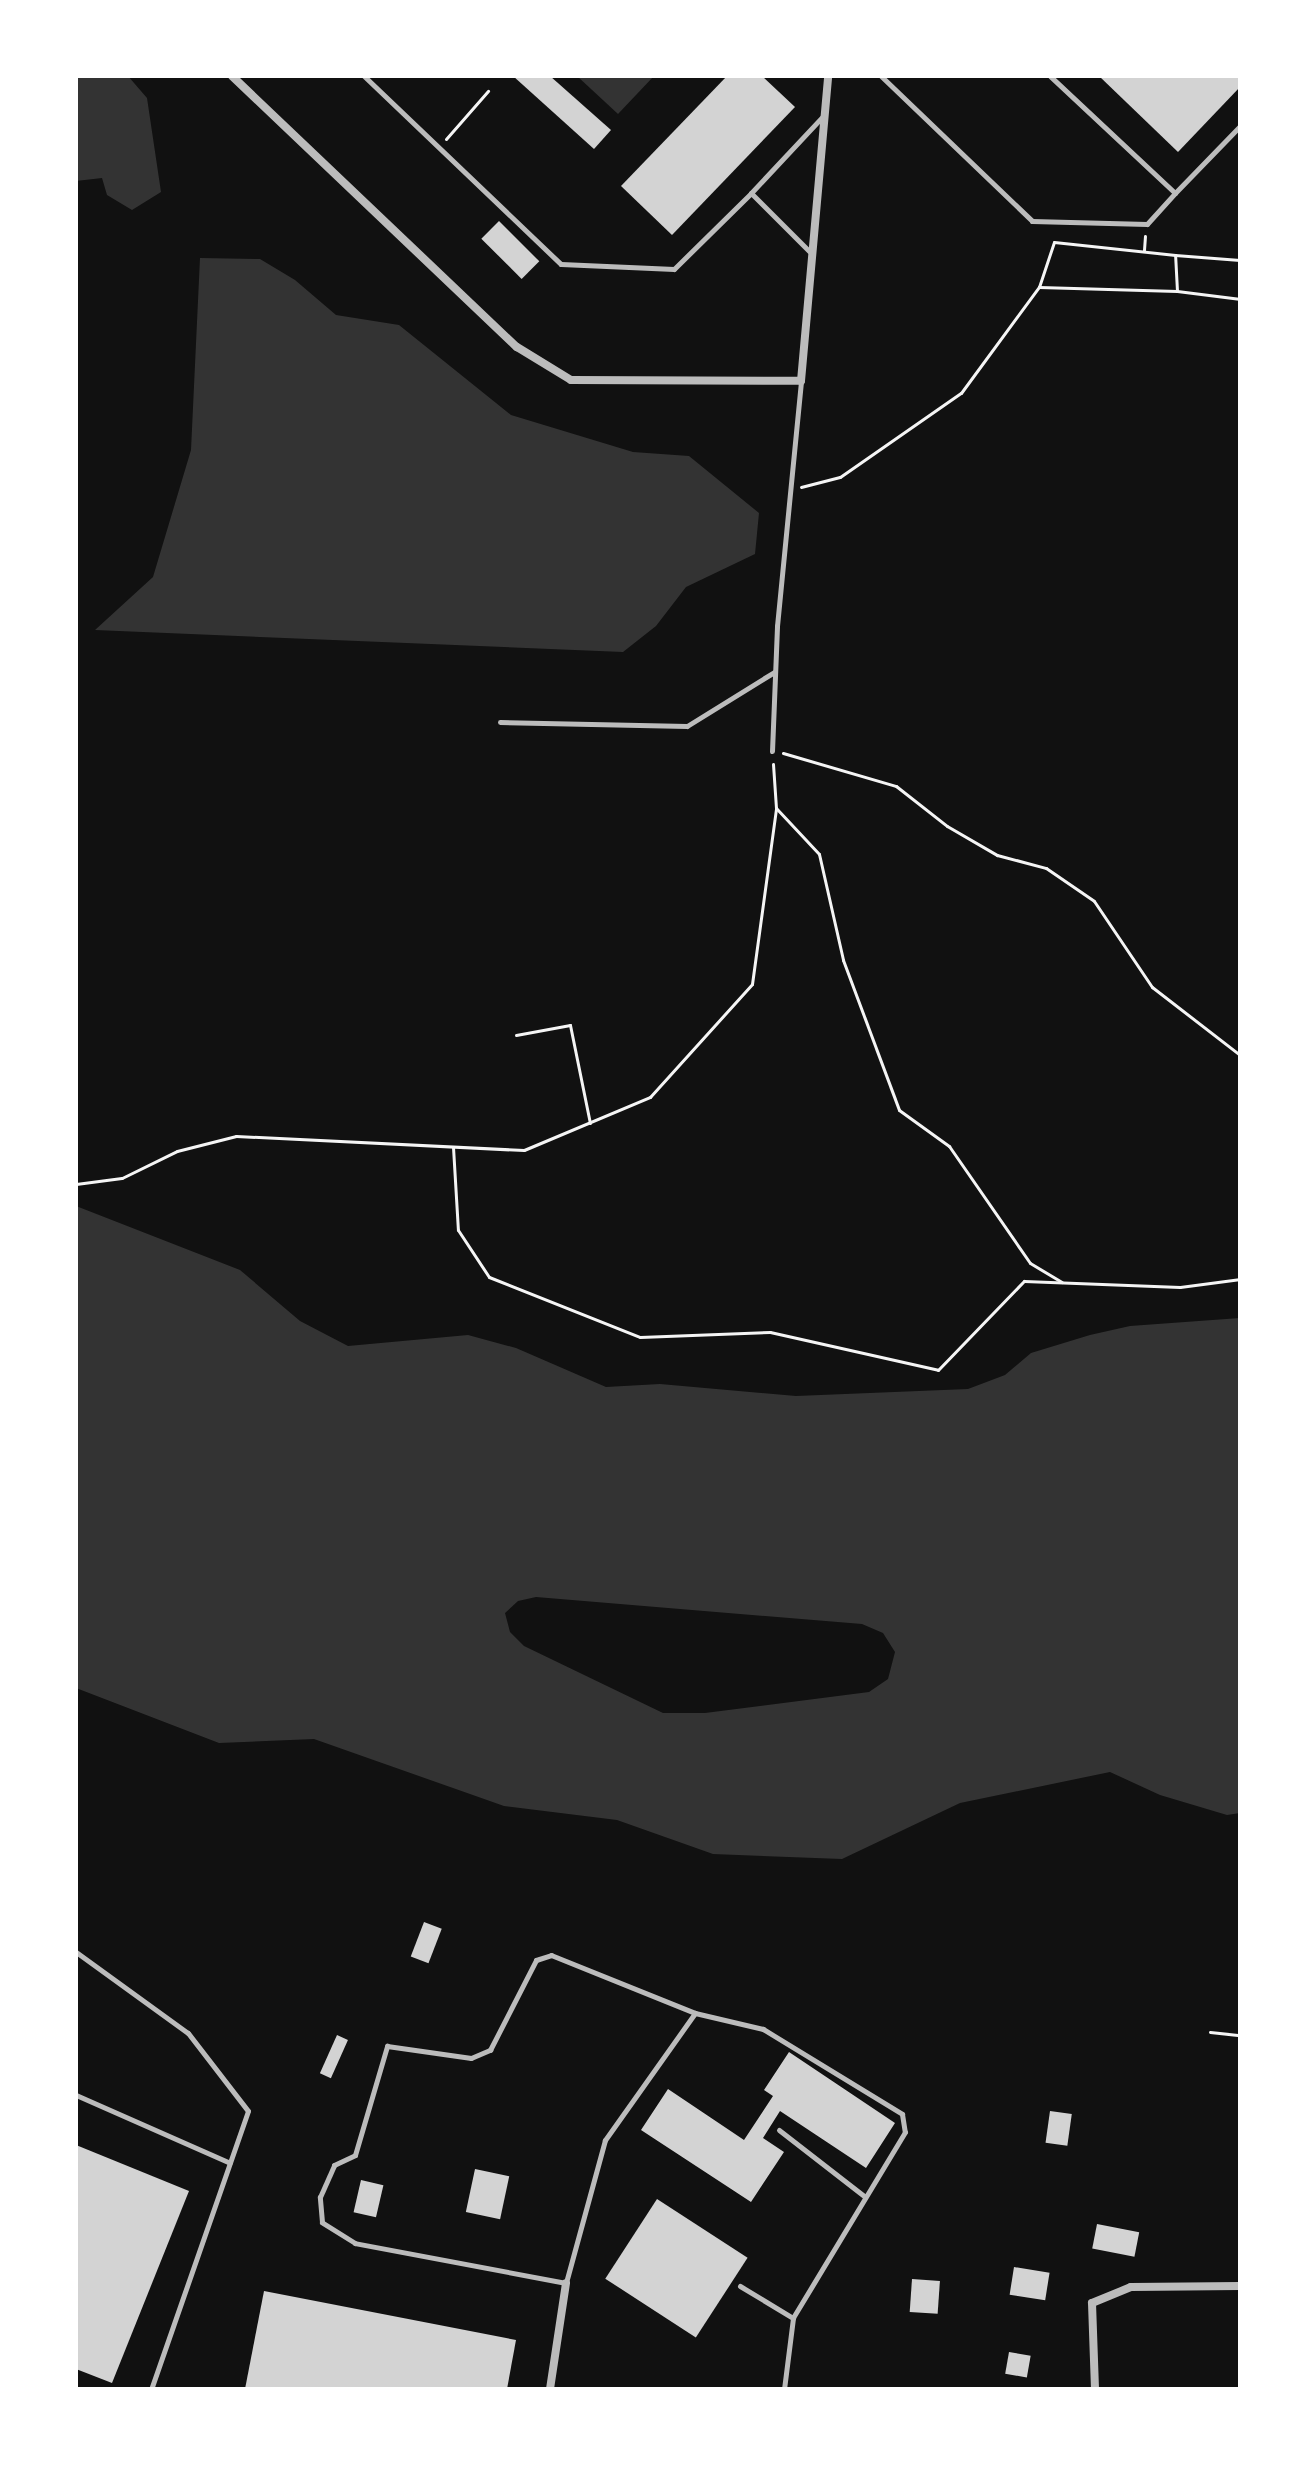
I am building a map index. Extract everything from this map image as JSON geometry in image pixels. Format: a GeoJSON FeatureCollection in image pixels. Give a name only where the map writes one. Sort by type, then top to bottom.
{"type":"FeatureCollection","features":[{"type":"Feature","properties":{"kind":"street"},"geometry":{"type":"LineString","coordinates":[[232,76],[517,347],[571,380],[801,381],[809,251],[828,76]]}},
{"type":"Feature","properties":{"kind":"street"},"geometry":{"type":"LineString","coordinates":[[550,2389],[566,2283]]}},
{"type":"Feature","properties":{"kind":"street"},"geometry":{"type":"LineString","coordinates":[[1095,2389],[1092,2303],[1131,2287],[1240,2286]]}},
{"type":"Feature","properties":{"kind":"lane"},"geometry":{"type":"LineString","coordinates":[[364,76],[561,264],[582,269],[674,269],[824,115]]}},
{"type":"Feature","properties":{"kind":"lane"},"geometry":{"type":"LineString","coordinates":[[881,76],[1032,221],[1147,224],[1240,126]]}},
{"type":"Feature","properties":{"kind":"lane"},"geometry":{"type":"LineString","coordinates":[[1050,76],[1175,193]]}},
{"type":"Feature","properties":{"kind":"lane"},"geometry":{"type":"LineString","coordinates":[[751,193],[809,251]]}},
{"type":"Feature","properties":{"kind":"lane"},"geometry":{"type":"LineString","coordinates":[[772,751],[789,491],[801,381]]}},
{"type":"Feature","properties":{"kind":"lane"},"geometry":{"type":"LineString","coordinates":[[500,722],[687,726],[775,671]]}},
{"type":"Feature","properties":{"kind":"lane"},"geometry":{"type":"LineString","coordinates":[[76,1952],[188,2033],[248,2111],[151,2389]]}},
{"type":"Feature","properties":{"kind":"lane"},"geometry":{"type":"LineString","coordinates":[[695,2013],[605,2140],[566,2283],[355,2243],[322,2222],[320,2197],[334,2165],[355,2155],[387,2046],[471,2058],[490,2050],[536,1960],[551,1955],[695,2013],[763,2029],[902,2114],[905,2132],[793,2318],[784,2389]]}},
{"type":"Feature","properties":{"kind":"lane"},"geometry":{"type":"LineString","coordinates":[[76,2095],[230,2163]]}},
{"type":"Feature","properties":{"kind":"lane"},"geometry":{"type":"LineString","coordinates":[[779,2130],[864,2196]]}},
{"type":"Feature","properties":{"kind":"lane"},"geometry":{"type":"LineString","coordinates":[[740,2286],[793,2318]]}},
{"type":"Feature","properties":{"kind":"path"},"geometry":{"type":"LineString","coordinates":[[439,147],[488,91]]}},
{"type":"Feature","properties":{"kind":"path"},"geometry":{"type":"LineString","coordinates":[[789,491],[840,477],[961,393],[1039,287],[1054,242],[1240,260]]}},
{"type":"Feature","properties":{"kind":"path"},"geometry":{"type":"LineString","coordinates":[[1175,255],[1177,291]]}},
{"type":"Feature","properties":{"kind":"path"},"geometry":{"type":"LineString","coordinates":[[1039,287],[1177,291],[1240,299]]}},
{"type":"Feature","properties":{"kind":"path"},"geometry":{"type":"LineString","coordinates":[[76,1184],[122,1178],[177,1151],[236,1136],[524,1150],[650,1097],[752,984],[776,808],[772,751],[896,786],[947,826],[997,855],[1046,868],[1094,901],[1152,987],[1240,1055]]}},
{"type":"Feature","properties":{"kind":"path"},"geometry":{"type":"LineString","coordinates":[[776,808],[819,854],[843,960],[899,1110],[949,1146],[1030,1263],[1064,1283]]}},
{"type":"Feature","properties":{"kind":"path"},"geometry":{"type":"LineString","coordinates":[[516,1035],[570,1025],[590,1123]]}},
{"type":"Feature","properties":{"kind":"path"},"geometry":{"type":"LineString","coordinates":[[453,1147],[458,1230],[489,1277],[640,1337],[770,1332],[938,1370],[1024,1281],[1180,1287],[1240,1279]]}},
{"type":"Feature","properties":{"kind":"path"},"geometry":{"type":"LineString","coordinates":[[1210,2032],[1240,2035]]}},
{"type":"Feature","properties":{"kind":"shaded area"},"geometry":{"type":"Polygon","coordinates":[[[76,76],[128,76],[147,98],[161,192],[132,210],[107,195],[102,178],[76,181],[76,76]]]}},
{"type":"Feature","properties":{"kind":"shaded area"},"geometry":{"type":"Polygon","coordinates":[[[577,76],[654,76],[618,114],[577,76]]]}},
{"type":"Feature","properties":{"kind":"shaded area"},"geometry":{"type":"Polygon","coordinates":[[[200,258],[260,259],[295,280],[336,315],[399,325],[511,415],[633,452],[689,456],[759,513],[755,554],[686,587],[656,626],[623,652],[95,630],[153,577],[191,450],[200,258]]]}},
{"type":"Feature","properties":{"kind":"shaded area"},"geometry":{"type":"Polygon","coordinates":[[[76,1206],[240,1270],[300,1321],[348,1346],[468,1335],[516,1348],[606,1387],[660,1384],[796,1396],[968,1389],[1005,1375],[1031,1353],[1090,1335],[1130,1326],[1240,1318],[1240,1813],[1227,1815],[1160,1795],[1110,1772],[960,1803],[842,1859],[713,1854],[617,1820],[504,1806],[314,1739],[219,1743],[76,1688],[76,1206]],[[536,1597],[518,1601],[505,1613],[510,1632],[524,1646],[663,1713],[705,1713],[869,1692],[888,1679],[895,1652],[883,1633],[862,1624],[536,1597]]]}},
{"type":"Feature","properties":{"kind":"building"},"geometry":{"type":"Polygon","coordinates":[[[513,76],[550,76],[611,130],[594,149],[513,76]]]}},
{"type":"Feature","properties":{"kind":"building"},"geometry":{"type":"Polygon","coordinates":[[[727,76],[762,76],[795,107],[672,235],[621,186],[727,76]]]}},
{"type":"Feature","properties":{"kind":"building"},"geometry":{"type":"Polygon","coordinates":[[[1099,76],[1240,76],[1240,87],[1178,152],[1099,76]]]}},
{"type":"Feature","properties":{"kind":"building"},"geometry":{"type":"Polygon","coordinates":[[[499,221],[539,261],[522,279],[481,239],[499,221]]]}},
{"type":"Feature","properties":{"kind":"building"},"geometry":{"type":"Polygon","coordinates":[[[424,1922],[442,1929],[428,1963],[411,1957],[424,1922]]]}},
{"type":"Feature","properties":{"kind":"building"},"geometry":{"type":"Polygon","coordinates":[[[337,2035],[348,2040],[331,2078],[320,2073],[337,2035]]]}},
{"type":"Feature","properties":{"kind":"building"},"geometry":{"type":"Polygon","coordinates":[[[789,2052],[895,2123],[866,2168],[780,2111],[763,2138],[784,2152],[751,2202],[641,2130],[668,2089],[744,2140],[773,2096],[764,2090],[789,2052]]]}},
{"type":"Feature","properties":{"kind":"building"},"geometry":{"type":"Polygon","coordinates":[[[1050,2111],[1072,2114],[1067,2146],[1046,2143],[1050,2111]]]}},
{"type":"Feature","properties":{"kind":"building"},"geometry":{"type":"Polygon","coordinates":[[[76,2145],[189,2191],[112,2383],[76,2369],[76,2145]]]}},
{"type":"Feature","properties":{"kind":"building"},"geometry":{"type":"Polygon","coordinates":[[[475,2169],[509,2176],[500,2219],[466,2212],[475,2169]]]}},
{"type":"Feature","properties":{"kind":"building"},"geometry":{"type":"Polygon","coordinates":[[[361,2180],[383,2185],[376,2217],[354,2212],[361,2180]]]}},
{"type":"Feature","properties":{"kind":"building"},"geometry":{"type":"Polygon","coordinates":[[[657,2199],[748,2258],[696,2337],[605,2279],[657,2199]]]}},
{"type":"Feature","properties":{"kind":"building"},"geometry":{"type":"Polygon","coordinates":[[[1097,2224],[1139,2232],[1134,2257],[1092,2249],[1097,2224]]]}},
{"type":"Feature","properties":{"kind":"building"},"geometry":{"type":"Polygon","coordinates":[[[1014,2267],[1050,2273],[1045,2300],[1010,2295],[1014,2267]]]}},
{"type":"Feature","properties":{"kind":"building"},"geometry":{"type":"Polygon","coordinates":[[[912,2279],[940,2281],[938,2314],[910,2312],[912,2279]]]}},
{"type":"Feature","properties":{"kind":"building"},"geometry":{"type":"Polygon","coordinates":[[[264,2291],[516,2340],[507,2389],[245,2389],[264,2291]]]}},
{"type":"Feature","properties":{"kind":"building"},"geometry":{"type":"Polygon","coordinates":[[[1009,2352],[1031,2356],[1027,2377],[1005,2374],[1009,2352]]]}}]}
